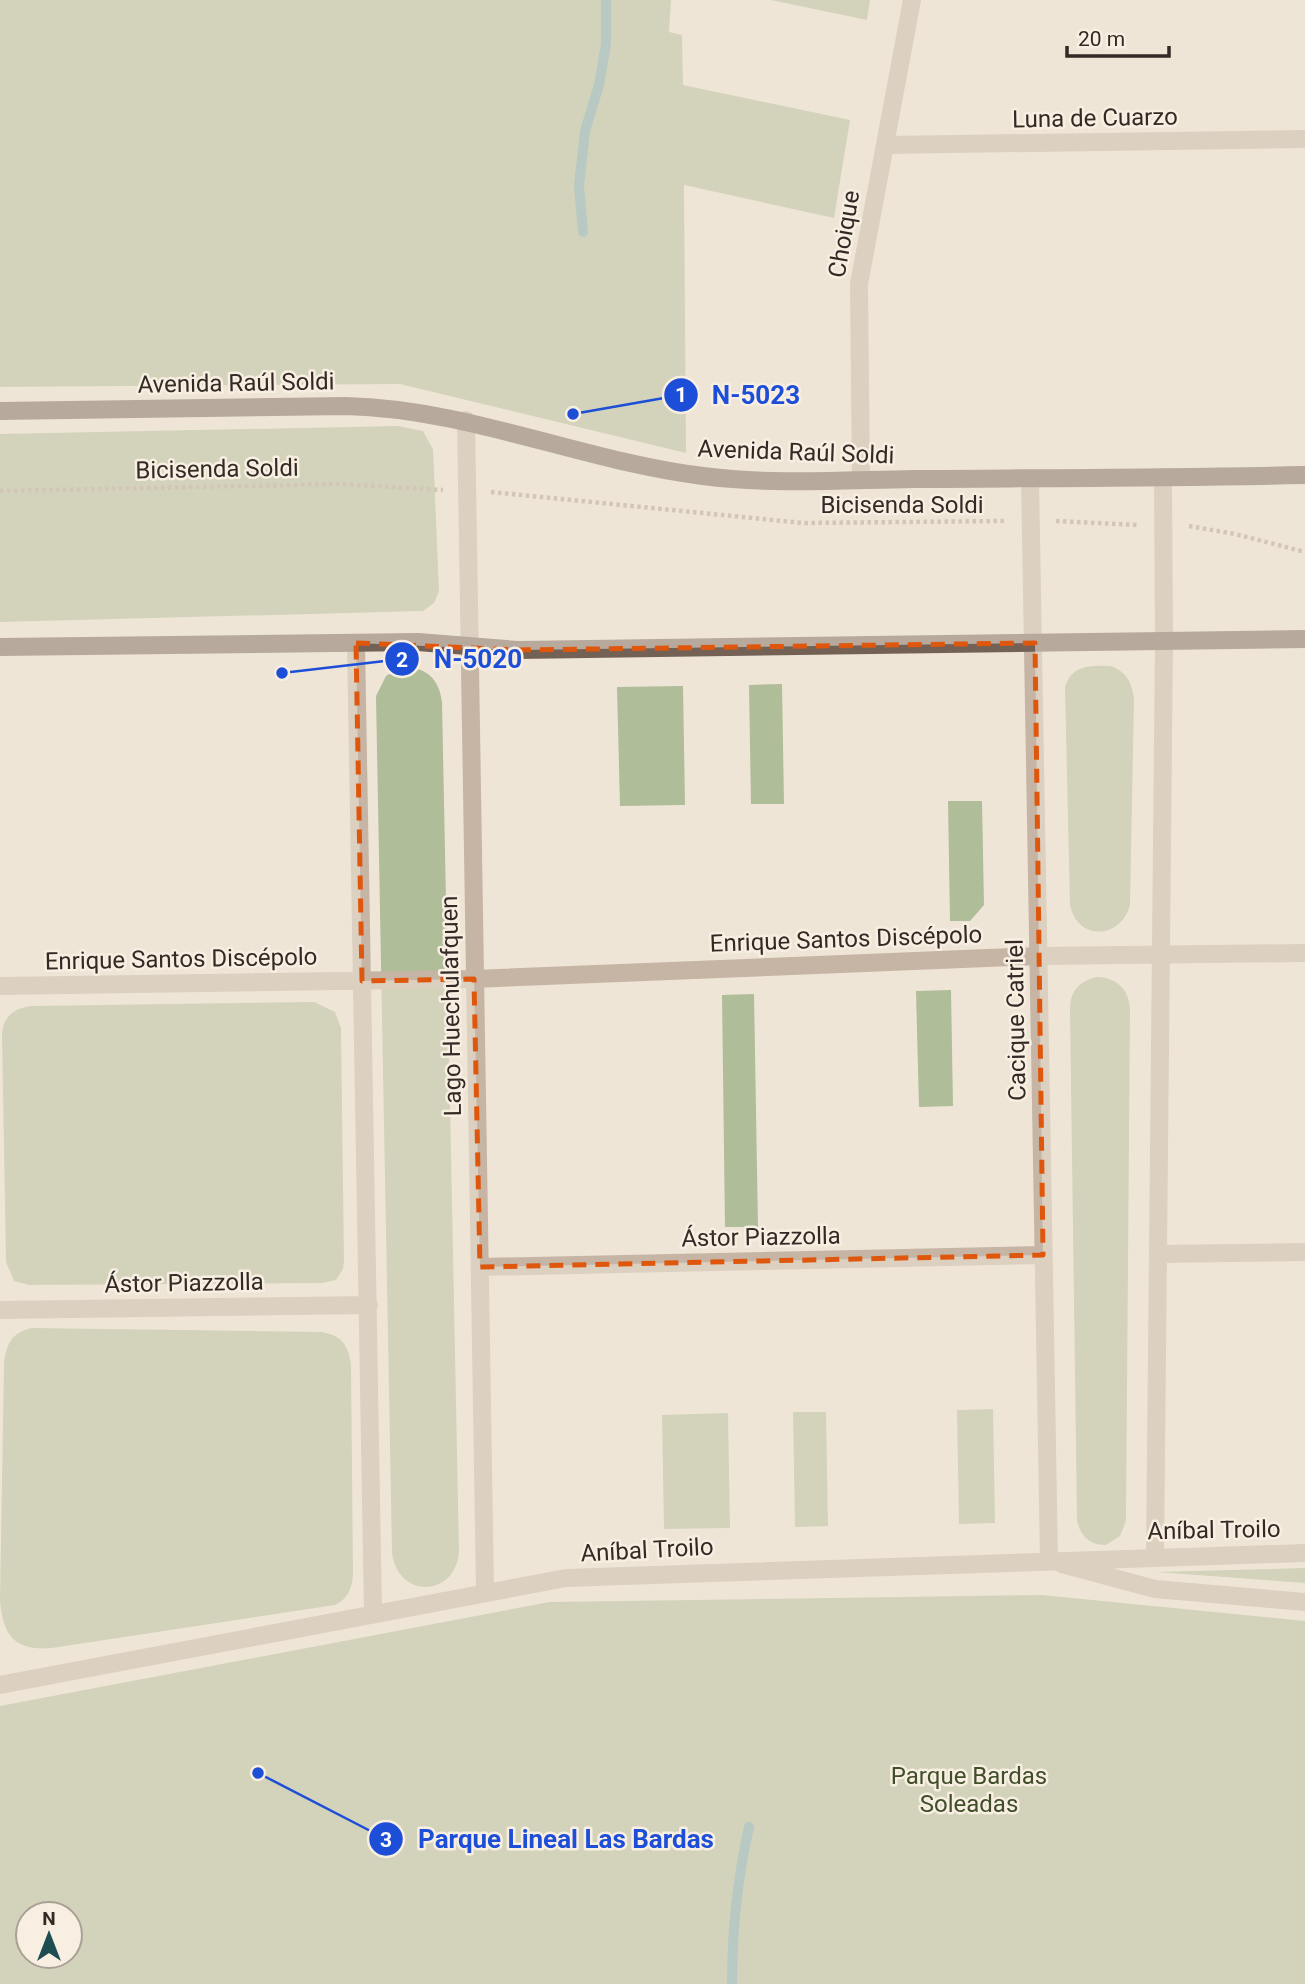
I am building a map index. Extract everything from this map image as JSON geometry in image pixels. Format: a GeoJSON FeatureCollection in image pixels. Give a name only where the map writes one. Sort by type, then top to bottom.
{"type":"FeatureCollection","features":[{"type":"Feature","properties":{"kind":"main road","name":"Avenida Raúl Soldi"},"geometry":{"type":"LineString","coordinates":[[0,411],[346,406],[417,410],[678,472],[750,479],[1163,479],[1305,475]]}},
{"type":"Feature","properties":{"kind":"main road"},"geometry":{"type":"LineString","coordinates":[[0,647],[356,643],[517,650],[1305,639]]}},
{"type":"Feature","properties":{"kind":"street","name":"Choique"},"geometry":{"type":"LineString","coordinates":[[861,480],[858,291],[912,0]]}},
{"type":"Feature","properties":{"kind":"street","name":"Luna de Cuarzo"},"geometry":{"type":"LineString","coordinates":[[886,145],[1305,139]]}},
{"type":"Feature","properties":{"kind":"street","name":"Lago Huechulafquen"},"geometry":{"type":"LineString","coordinates":[[466,420],[485,1591]]}},
{"type":"Feature","properties":{"kind":"street","name":"Cacique Catriel"},"geometry":{"type":"LineString","coordinates":[[1030,479],[1035,643],[1049,1560]]}},
{"type":"Feature","properties":{"kind":"street"},"geometry":{"type":"LineString","coordinates":[[1155,1556],[1164,641],[1163,479]]}},
{"type":"Feature","properties":{"kind":"street"},"geometry":{"type":"LineString","coordinates":[[356,643],[373,1614]]}},
{"type":"Feature","properties":{"kind":"street","name":"Enrique Santos Discépolo"},"geometry":{"type":"LineString","coordinates":[[0,986],[474,979],[1039,956],[1305,953]]}},
{"type":"Feature","properties":{"kind":"street"},"geometry":{"type":"LineString","coordinates":[[1158,1254],[1305,1252]]}},
{"type":"Feature","properties":{"kind":"street","name":"Ástor Piazzolla"},"geometry":{"type":"LineString","coordinates":[[480,1267],[1043,1255]]}},
{"type":"Feature","properties":{"kind":"street","name":"Ástor Piazzolla"},"geometry":{"type":"LineString","coordinates":[[0,1310],[369,1305]]}},
{"type":"Feature","properties":{"kind":"street","name":"Aníbal Troilo"},"geometry":{"type":"LineString","coordinates":[[0,1685],[485,1591],[606,1576],[1305,1553]]}},
{"type":"Feature","properties":{"kind":"street"},"geometry":{"type":"LineString","coordinates":[[1049,1560],[1112,1580],[1155,1589],[1305,1602]]}},
{"type":"Feature","properties":{"kind":"path","name":"Bicisenda Soldi"},"geometry":{"type":"LineString","coordinates":[[0,491],[341,484],[435,490]]}},
{"type":"Feature","properties":{"kind":"path","name":"Bicisenda Soldi"},"geometry":{"type":"LineString","coordinates":[[496,492],[803,523],[1031,521],[1163,524],[1203,527],[1305,552]]}},
{"type":"Feature","properties":{"kind":"highlighted area"},"geometry":{"type":"Polygon","coordinates":[[[356,643],[518,650],[1035,643],[1043,1255],[480,1267],[474,979],[362,981],[356,643]]]}},
{"type":"Feature","properties":{"kind":"green space"},"geometry":{"type":"Polygon","coordinates":[[[0,0],[671,0],[669,32],[682,35],[683,85],[850,120],[834,218],[684,185],[686,453],[400,384],[0,387],[0,0]]]}},
{"type":"Feature","properties":{"kind":"green space"},"geometry":{"type":"Polygon","coordinates":[[[771,0],[870,0],[867,20],[771,0]]]}},
{"type":"Feature","properties":{"kind":"green space"},"geometry":{"type":"Polygon","coordinates":[[[398,426],[423,431],[433,449],[439,591],[434,603],[423,611],[0,622],[0,434],[398,426]]]}},
{"type":"Feature","properties":{"kind":"green space"},"geometry":{"type":"Polygon","coordinates":[[[1111,666],[1121,671],[1128,679],[1134,699],[1130,905],[1118,925],[1100,932],[1081,925],[1070,905],[1065,688],[1071,675],[1082,668],[1111,666]]]}},
{"type":"Feature","properties":{"kind":"green space"},"geometry":{"type":"Polygon","coordinates":[[[402,667],[418,669],[430,676],[438,686],[442,702],[459,1552],[455,1567],[448,1578],[438,1585],[426,1587],[404,1579],[396,1568],[392,1553],[376,696],[386,676],[402,667]]]}},
{"type":"Feature","properties":{"kind":"green space"},"geometry":{"type":"Polygon","coordinates":[[[782,684],[784,804],[751,804],[749,685],[782,684]]]}},
{"type":"Feature","properties":{"kind":"green space"},"geometry":{"type":"Polygon","coordinates":[[[683,686],[685,805],[620,806],[617,687],[683,686]]]}},
{"type":"Feature","properties":{"kind":"green space"},"geometry":{"type":"Polygon","coordinates":[[[948,801],[982,801],[984,905],[970,921],[950,921],[948,801]]]}},
{"type":"Feature","properties":{"kind":"green space"},"geometry":{"type":"Polygon","coordinates":[[[1097,977],[1121,986],[1130,1009],[1126,1521],[1120,1536],[1106,1545],[1095,1544],[1087,1539],[1077,1521],[1070,1010],[1077,988],[1085,981],[1097,977]]]}},
{"type":"Feature","properties":{"kind":"green space"},"geometry":{"type":"Polygon","coordinates":[[[951,990],[953,1106],[919,1107],[916,991],[951,990]]]}},
{"type":"Feature","properties":{"kind":"green space"},"geometry":{"type":"Polygon","coordinates":[[[754,994],[758,1227],[725,1227],[722,995],[754,994]]]}},
{"type":"Feature","properties":{"kind":"green space"},"geometry":{"type":"Polygon","coordinates":[[[314,1002],[335,1012],[341,1028],[344,1261],[343,1269],[336,1280],[322,1283],[29,1285],[14,1281],[6,1262],[2,1035],[7,1018],[11,1014],[32,1006],[314,1002]]]}},
{"type":"Feature","properties":{"kind":"green space"},"geometry":{"type":"Polygon","coordinates":[[[32,1328],[321,1332],[338,1338],[348,1351],[351,1364],[353,1573],[347,1596],[335,1605],[52,1648],[29,1647],[13,1639],[4,1624],[0,1600],[4,1364],[11,1340],[19,1332],[32,1328]]]}},
{"type":"Feature","properties":{"kind":"green space"},"geometry":{"type":"Polygon","coordinates":[[[993,1409],[995,1523],[959,1524],[957,1410],[993,1409]]]}},
{"type":"Feature","properties":{"kind":"green space"},"geometry":{"type":"Polygon","coordinates":[[[793,1412],[826,1412],[828,1526],[795,1527],[793,1412]]]}},
{"type":"Feature","properties":{"kind":"green space"},"geometry":{"type":"Polygon","coordinates":[[[728,1413],[730,1528],[664,1529],[662,1415],[728,1413]]]}},
{"type":"Feature","properties":{"kind":"green space"},"geometry":{"type":"Polygon","coordinates":[[[1305,1568],[1305,1583],[1156,1572],[1305,1568]]]}},
{"type":"Feature","properties":{"kind":"green space","name":"Parque Bardas Soleadas"},"geometry":{"type":"Polygon","coordinates":[[[1042,1595],[1305,1621],[1305,1984],[0,1984],[0,1706],[549,1602],[1042,1595]]]}},
{"type":"Feature","properties":{"kind":"waterway"},"geometry":{"type":"LineString","coordinates":[[583,232],[579,186],[585,131],[599,85],[606,44],[606,0]]}},
{"type":"Feature","properties":{"kind":"waterway"},"geometry":{"type":"LineString","coordinates":[[732,1984],[736,1905],[749,1827]]}},
{"type":"Feature","properties":{"kind":"place","name":"N-5023"},"geometry":{"type":"Point","coordinates":[573,414]}},
{"type":"Feature","properties":{"kind":"place","name":"N-5020"},"geometry":{"type":"Point","coordinates":[282,673]}},
{"type":"Feature","properties":{"kind":"place","name":"Parque Lineal Las Bardas"},"geometry":{"type":"Point","coordinates":[258,1773]}}]}
